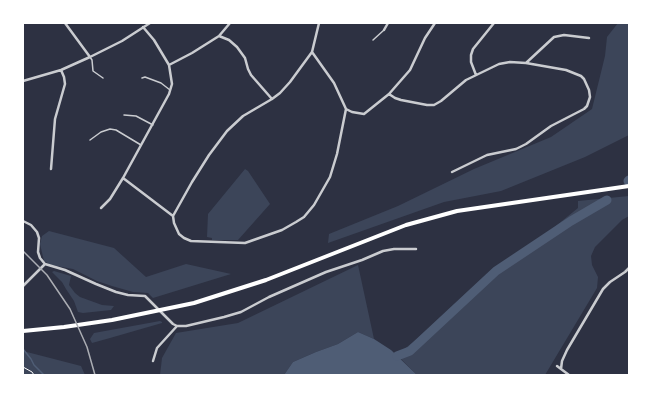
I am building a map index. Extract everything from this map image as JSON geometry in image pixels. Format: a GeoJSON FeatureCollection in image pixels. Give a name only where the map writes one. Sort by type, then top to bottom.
{"type":"FeatureCollection","features":[{"type":"Feature","properties":{"kind":"main road"},"geometry":{"type":"LineString","coordinates":[[23,331],[58,328],[112,320],[194,303],[266,280],[406,225],[457,211],[629,186]]}},
{"type":"Feature","properties":{"kind":"street"},"geometry":{"type":"LineString","coordinates":[[65,23],[90,56]]}},
{"type":"Feature","properties":{"kind":"street"},"geometry":{"type":"LineString","coordinates":[[23,81],[61,70],[122,41],[150,23]]}},
{"type":"Feature","properties":{"kind":"street"},"geometry":{"type":"LineString","coordinates":[[170,65],[220,36],[230,23]]}},
{"type":"Feature","properties":{"kind":"street"},"geometry":{"type":"LineString","coordinates":[[319,23],[312,52],[290,82],[272,100],[243,116],[227,131],[192,182],[173,216],[176,229],[184,238],[191,241],[245,243],[282,230],[304,217],[314,205],[330,177],[337,154],[346,108]]}},
{"type":"Feature","properties":{"kind":"street"},"geometry":{"type":"LineString","coordinates":[[384,30],[388,23]]}},
{"type":"Feature","properties":{"kind":"street"},"geometry":{"type":"LineString","coordinates":[[312,52],[334,83],[346,108],[352,112],[364,114],[389,94],[410,70],[425,38],[435,23]]}},
{"type":"Feature","properties":{"kind":"street"},"geometry":{"type":"LineString","coordinates":[[476,75],[471,62],[471,55],[494,23]]}},
{"type":"Feature","properties":{"kind":"street"},"geometry":{"type":"LineString","coordinates":[[101,208],[110,199],[123,178],[167,100],[170,90],[172,75],[170,65],[154,40],[143,28]]}},
{"type":"Feature","properties":{"kind":"street"},"geometry":{"type":"LineString","coordinates":[[526,63],[554,37],[564,35],[590,38]]}},
{"type":"Feature","properties":{"kind":"street"},"geometry":{"type":"LineString","coordinates":[[220,36],[229,40],[237,47],[245,58],[251,75],[272,100]]}},
{"type":"Feature","properties":{"kind":"street"},"geometry":{"type":"LineString","coordinates":[[389,94],[401,100],[434,105],[466,80],[499,64],[510,62],[526,63],[566,70],[581,76],[584,79],[590,90],[590,97],[587,106],[579,113],[551,126],[526,144],[516,149],[487,156],[452,172]]}},
{"type":"Feature","properties":{"kind":"street"},"geometry":{"type":"LineString","coordinates":[[51,169],[55,119],[65,84],[61,70]]}},
{"type":"Feature","properties":{"kind":"street"},"geometry":{"type":"LineString","coordinates":[[123,178],[173,216]]}},
{"type":"Feature","properties":{"kind":"street"},"geometry":{"type":"LineString","coordinates":[[23,221],[31,225],[38,232],[38,252],[40,258],[45,264],[65,270],[116,292],[128,295],[141,295],[148,299],[173,324],[177,326],[186,326],[241,312],[326,272],[383,251],[394,249],[416,249]]}},
{"type":"Feature","properties":{"kind":"street"},"geometry":{"type":"LineString","coordinates":[[23,286],[45,264]]}},
{"type":"Feature","properties":{"kind":"street"},"geometry":{"type":"LineString","coordinates":[[561,369],[562,361],[567,350],[603,289],[629,268]]}},
{"type":"Feature","properties":{"kind":"street"},"geometry":{"type":"LineString","coordinates":[[153,361],[158,348],[177,326]]}},
{"type":"Feature","properties":{"kind":"street"},"geometry":{"type":"LineString","coordinates":[[557,366],[569,375]]}},
{"type":"Feature","properties":{"kind":"lane"},"geometry":{"type":"LineString","coordinates":[[141,24],[143,28]]}},
{"type":"Feature","properties":{"kind":"lane"},"geometry":{"type":"LineString","coordinates":[[374,40],[384,30]]}},
{"type":"Feature","properties":{"kind":"lane"},"geometry":{"type":"LineString","coordinates":[[90,56],[94,72],[103,78]]}},
{"type":"Feature","properties":{"kind":"lane"},"geometry":{"type":"LineString","coordinates":[[142,78],[145,77],[161,83],[170,90]]}},
{"type":"Feature","properties":{"kind":"lane"},"geometry":{"type":"LineString","coordinates":[[124,115],[136,116],[153,125]]}},
{"type":"Feature","properties":{"kind":"lane"},"geometry":{"type":"LineString","coordinates":[[90,140],[101,132],[110,129],[116,130],[141,145]]}},
{"type":"Feature","properties":{"kind":"path"},"geometry":{"type":"LineString","coordinates":[[23,367],[32,372],[34,375]]}},
{"type":"Feature","properties":{"kind":"shaded area"},"geometry":{"type":"Polygon","coordinates":[[[618,23],[629,23],[629,135],[585,157],[501,191],[444,202],[328,243],[329,234],[398,206],[474,169],[551,137],[592,109],[605,56],[607,37],[618,23]]]}},
{"type":"Feature","properties":{"kind":"shaded area"},"geometry":{"type":"Polygon","coordinates":[[[245,169],[248,171],[270,204],[238,240],[212,240],[212,238],[207,237],[208,214],[245,169]]]}},
{"type":"Feature","properties":{"kind":"shaded area"},"geometry":{"type":"Polygon","coordinates":[[[629,196],[629,216],[622,220],[595,247],[591,256],[592,265],[598,277],[597,288],[545,375],[417,375],[397,355],[578,208],[578,201],[629,196]]]}},
{"type":"Feature","properties":{"kind":"shaded area"},"geometry":{"type":"Polygon","coordinates":[[[49,231],[114,248],[146,277],[186,264],[231,274],[153,298],[148,293],[133,292],[112,286],[97,281],[73,269],[51,265],[44,261],[40,244],[42,236],[49,231]]]}},
{"type":"Feature","properties":{"kind":"shaded area"},"geometry":{"type":"Polygon","coordinates":[[[358,265],[374,339],[358,332],[338,344],[293,362],[284,375],[160,375],[162,358],[176,333],[238,323],[358,265]]]}},
{"type":"Feature","properties":{"kind":"shaded area"},"geometry":{"type":"Polygon","coordinates":[[[54,271],[71,276],[69,285],[80,297],[102,305],[114,306],[111,310],[83,313],[78,312],[74,301],[62,282],[52,272],[54,271]]]}},
{"type":"Feature","properties":{"kind":"shaded area"},"geometry":{"type":"Polygon","coordinates":[[[160,321],[162,323],[92,343],[90,339],[94,333],[160,321]]]}},
{"type":"Feature","properties":{"kind":"shaded area"},"geometry":{"type":"Polygon","coordinates":[[[358,332],[374,339],[391,350],[417,375],[284,375],[293,362],[338,344],[358,332]]]}},
{"type":"Feature","properties":{"kind":"shaded area"},"geometry":{"type":"Polygon","coordinates":[[[23,351],[81,366],[85,375],[23,375],[23,351]]]}},
{"type":"Feature","properties":{"kind":"waterway"},"geometry":{"type":"LineString","coordinates":[[397,356],[410,351],[496,271],[571,221],[607,200]]}},
{"type":"Feature","properties":{"kind":"waterway"},"geometry":{"type":"LineString","coordinates":[[23,349],[34,365],[44,375]]}},
{"type":"Feature","properties":{"kind":"railway"},"geometry":{"type":"LineString","coordinates":[[23,251],[47,275],[70,309],[87,347],[95,375]]}}]}
